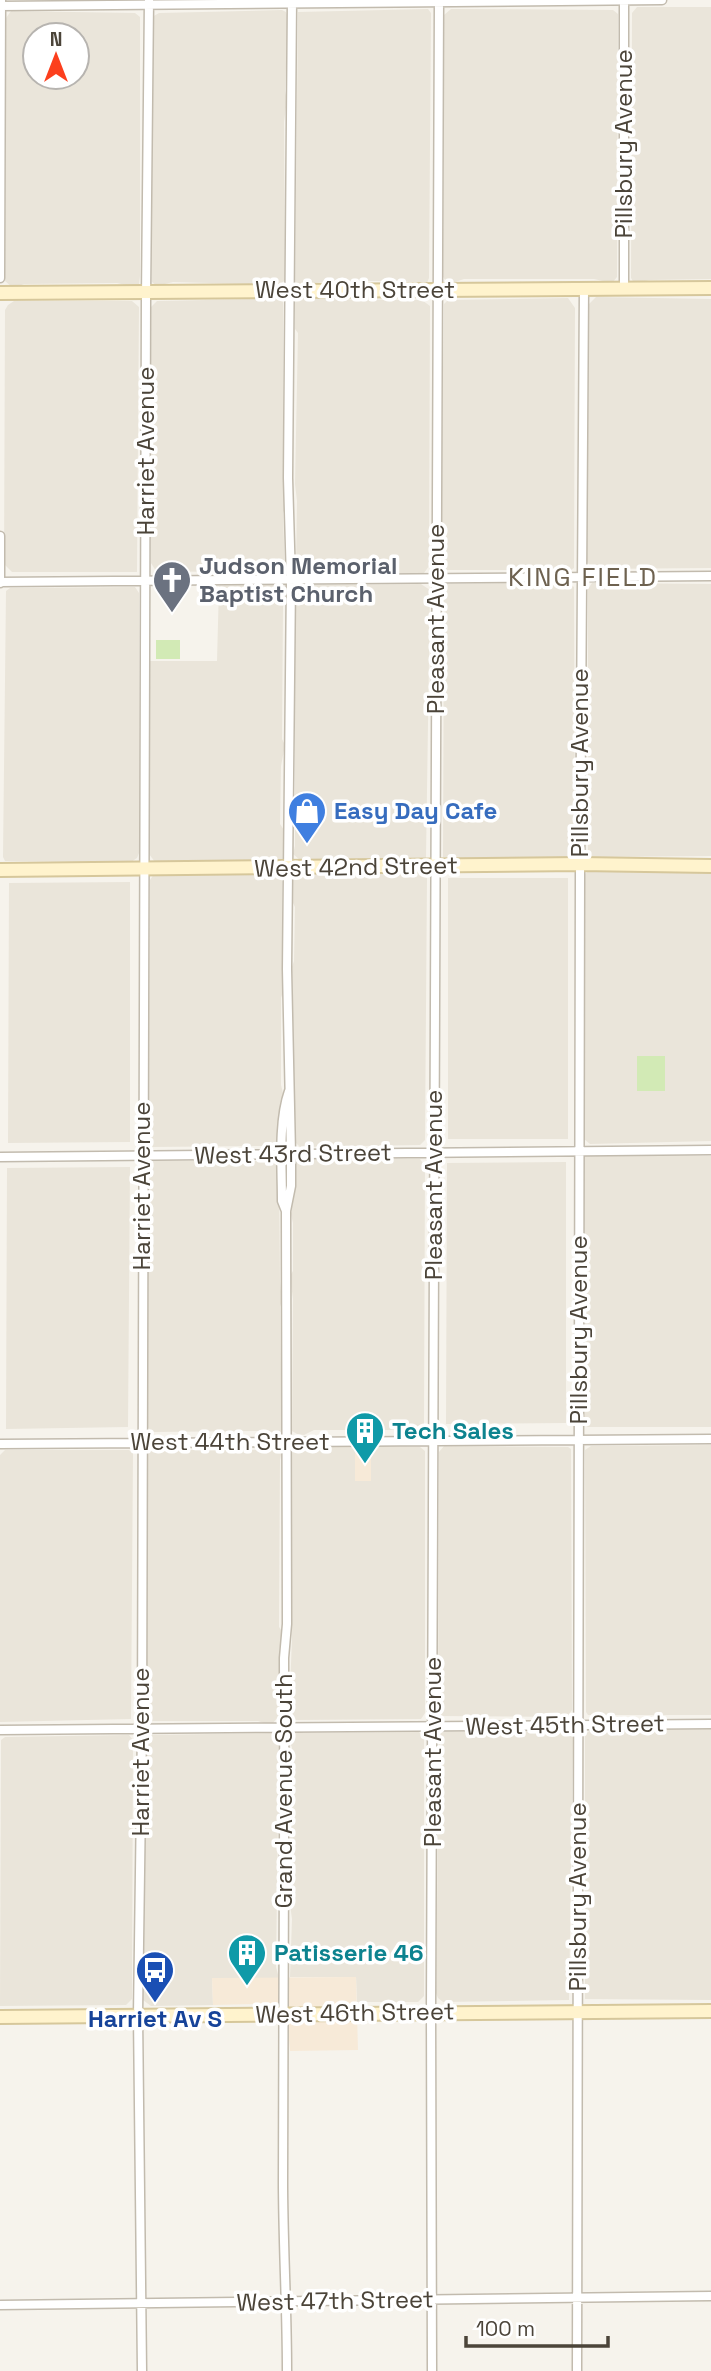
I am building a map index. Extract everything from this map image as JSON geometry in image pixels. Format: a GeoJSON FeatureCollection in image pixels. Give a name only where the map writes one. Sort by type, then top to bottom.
{"type":"FeatureCollection","features":[{"type":"Feature","properties":{"kind":"street","name":"Pillsbury Avenue"},"geometry":{"type":"LineString","coordinates":[[624,0],[624,289]]}},
{"type":"Feature","properties":{"kind":"street"},"geometry":{"type":"LineString","coordinates":[[0,278],[1,4],[662,0]]}},
{"type":"Feature","properties":{"kind":"street","name":"Pleasant Avenue"},"geometry":{"type":"LineString","coordinates":[[432,2371],[434,866],[439,1]]}},
{"type":"Feature","properties":{"kind":"street","name":"Grand Avenue South"},"geometry":{"type":"LineString","coordinates":[[287,2371],[283,2196],[286,1211],[291,1186],[287,1154],[292,1103],[289,1091],[291,580],[288,478],[292,2]]}},
{"type":"Feature","properties":{"kind":"street","name":"Harriet Avenue"},"geometry":{"type":"LineString","coordinates":[[142,2371],[138,2015],[142,1729],[143,868],[149,3]]}},
{"type":"Feature","properties":{"kind":"street"},"geometry":{"type":"LineString","coordinates":[[0,286],[0,294]]}},
{"type":"Feature","properties":{"kind":"street","name":"West 40th Street"},"geometry":{"type":"LineString","coordinates":[[0,294],[711,288]]}},
{"type":"Feature","properties":{"kind":"street","name":"Pillsbury Avenue"},"geometry":{"type":"LineString","coordinates":[[577,2371],[584,289]]}},
{"type":"Feature","properties":{"kind":"street"},"geometry":{"type":"LineString","coordinates":[[0,536],[0,582],[711,576]]}},
{"type":"Feature","properties":{"kind":"street","name":"West 42nd Street"},"geometry":{"type":"LineString","coordinates":[[0,870],[580,864],[711,866]]}},
{"type":"Feature","properties":{"kind":"street","name":"West 43rd Street"},"geometry":{"type":"LineString","coordinates":[[0,1157],[711,1150]]}},
{"type":"Feature","properties":{"kind":"street","name":"West 44th Street"},"geometry":{"type":"LineString","coordinates":[[0,1444],[711,1439]]}},
{"type":"Feature","properties":{"kind":"street","name":"West 45th Street"},"geometry":{"type":"LineString","coordinates":[[0,1730],[711,1724]]}},
{"type":"Feature","properties":{"kind":"street","name":"West 46th Street"},"geometry":{"type":"LineString","coordinates":[[0,2017],[711,2011]]}},
{"type":"Feature","properties":{"kind":"street","name":"West 47th Street"},"geometry":{"type":"LineString","coordinates":[[0,2305],[711,2297]]}},
{"type":"Feature","properties":{"kind":"shaded area"},"geometry":{"type":"Polygon","coordinates":[[[637,7],[711,7],[711,279],[650,280],[634,283],[631,278],[632,13],[637,7]]]}},
{"type":"Feature","properties":{"kind":"shaded area"},"geometry":{"type":"Polygon","coordinates":[[[428,9],[431,13],[427,283],[295,283],[298,12],[428,9]]]}},
{"type":"Feature","properties":{"kind":"shaded area"},"geometry":{"type":"Polygon","coordinates":[[[451,9],[613,10],[618,14],[617,277],[612,283],[594,279],[464,279],[449,284],[443,277],[444,15],[451,9]]]}},
{"type":"Feature","properties":{"kind":"shaded area"},"geometry":{"type":"Polygon","coordinates":[[[282,10],[288,18],[285,91],[287,100],[284,122],[285,280],[280,285],[173,282],[157,286],[152,282],[152,17],[159,13],[282,10]]]}},
{"type":"Feature","properties":{"kind":"shaded area"},"geometry":{"type":"Polygon","coordinates":[[[11,11],[135,13],[140,17],[139,284],[135,287],[117,283],[24,284],[13,288],[5,281],[6,18],[11,11]]]}},
{"type":"Feature","properties":{"kind":"shaded area"},"geometry":{"type":"Polygon","coordinates":[[[276,294],[283,296],[285,573],[276,576],[272,573],[156,571],[151,563],[151,307],[157,301],[260,299],[276,294]]]}},
{"type":"Feature","properties":{"kind":"shaded area"},"geometry":{"type":"Polygon","coordinates":[[[298,294],[321,299],[422,300],[430,306],[429,566],[424,573],[303,573],[296,567],[298,333],[295,329],[295,297],[298,294]]]}},
{"type":"Feature","properties":{"kind":"shaded area"},"geometry":{"type":"Polygon","coordinates":[[[596,297],[711,299],[711,568],[593,569],[587,562],[589,304],[596,297]]]}},
{"type":"Feature","properties":{"kind":"shaded area"},"geometry":{"type":"Polygon","coordinates":[[[568,298],[575,308],[574,568],[446,570],[440,565],[444,304],[448,300],[568,298]]]}},
{"type":"Feature","properties":{"kind":"shaded area"},"geometry":{"type":"Polygon","coordinates":[[[14,301],[132,301],[139,307],[137,572],[12,572],[4,564],[5,310],[14,301]]]}},
{"type":"Feature","properties":{"kind":"shaded area"},"geometry":{"type":"Polygon","coordinates":[[[300,582],[316,585],[421,584],[430,590],[426,858],[300,860],[293,854],[295,589],[300,582]]]}},
{"type":"Feature","properties":{"kind":"shaded area"},"geometry":{"type":"Polygon","coordinates":[[[568,582],[574,587],[575,851],[569,858],[443,857],[444,587],[447,584],[568,582]]]}},
{"type":"Feature","properties":{"kind":"shaded area"},"geometry":{"type":"Polygon","coordinates":[[[592,583],[711,584],[711,856],[591,857],[588,854],[588,589],[592,583]]]}},
{"type":"Feature","properties":{"kind":"shaded area"},"geometry":{"type":"Polygon","coordinates":[[[280,584],[287,594],[283,607],[282,739],[285,745],[281,766],[280,824],[284,830],[284,860],[281,863],[266,860],[155,862],[149,854],[150,661],[217,661],[219,586],[280,584]]]}},
{"type":"Feature","properties":{"kind":"shaded area"},"geometry":{"type":"Polygon","coordinates":[[[135,587],[139,593],[137,858],[131,862],[5,861],[6,591],[10,588],[135,587]]]}},
{"type":"Feature","properties":{"kind":"shaded area"},"geometry":{"type":"Polygon","coordinates":[[[590,869],[711,870],[711,1141],[590,1144],[584,1139],[585,874],[590,869]]]}},
{"type":"Feature","properties":{"kind":"shaded area"},"geometry":{"type":"Polygon","coordinates":[[[296,871],[423,872],[427,878],[425,1140],[420,1145],[300,1147],[295,1142],[292,967],[295,907],[293,876],[296,871]]]}},
{"type":"Feature","properties":{"kind":"shaded area"},"geometry":{"type":"Polygon","coordinates":[[[154,874],[276,874],[282,878],[283,1093],[280,1144],[275,1148],[153,1147],[148,1142],[150,880],[154,874]]]}},
{"type":"Feature","properties":{"kind":"shaded area"},"geometry":{"type":"Polygon","coordinates":[[[448,878],[568,878],[568,1139],[448,1139],[448,878]]]}},
{"type":"Feature","properties":{"kind":"shaded area"},"geometry":{"type":"Polygon","coordinates":[[[130,882],[130,1142],[8,1143],[9,883],[130,882]]]}},
{"type":"Feature","properties":{"kind":"shaded area"},"geometry":{"type":"Polygon","coordinates":[[[711,1156],[711,1427],[588,1427],[584,1424],[582,1157],[711,1156]]]}},
{"type":"Feature","properties":{"kind":"shaded area"},"geometry":{"type":"Polygon","coordinates":[[[298,1158],[420,1159],[425,1166],[424,1424],[419,1430],[314,1430],[304,1435],[292,1431],[291,1214],[295,1163],[298,1158]]]}},
{"type":"Feature","properties":{"kind":"shaded area"},"geometry":{"type":"Polygon","coordinates":[[[153,1161],[274,1161],[279,1166],[282,1431],[279,1434],[267,1431],[153,1432],[147,1427],[148,1167],[153,1161]]]}},
{"type":"Feature","properties":{"kind":"shaded area"},"geometry":{"type":"Polygon","coordinates":[[[566,1162],[566,1423],[446,1424],[447,1163],[566,1162]]]}},
{"type":"Feature","properties":{"kind":"shaded area"},"geometry":{"type":"Polygon","coordinates":[[[130,1167],[128,1427],[6,1429],[7,1168],[130,1167]]]}},
{"type":"Feature","properties":{"kind":"shaded area"},"geometry":{"type":"Polygon","coordinates":[[[278,1445],[282,1450],[279,1716],[273,1723],[267,1724],[258,1721],[151,1721],[146,1715],[147,1454],[150,1450],[264,1450],[278,1445]]]}},
{"type":"Feature","properties":{"kind":"shaded area"},"geometry":{"type":"Polygon","coordinates":[[[297,1445],[355,1447],[356,1481],[371,1481],[371,1446],[420,1447],[425,1451],[425,1713],[421,1719],[296,1720],[289,1716],[292,1638],[292,1454],[297,1445]]]}},
{"type":"Feature","properties":{"kind":"shaded area"},"geometry":{"type":"Polygon","coordinates":[[[711,1445],[711,1715],[588,1715],[585,1450],[591,1446],[711,1445]]]}},
{"type":"Feature","properties":{"kind":"shaded area"},"geometry":{"type":"Polygon","coordinates":[[[371,1446],[371,1481],[355,1481],[355,1447],[371,1446]]]}},
{"type":"Feature","properties":{"kind":"shaded area"},"geometry":{"type":"Polygon","coordinates":[[[444,1446],[571,1449],[572,1710],[567,1717],[438,1716],[439,1452],[444,1446]]]}},
{"type":"Feature","properties":{"kind":"shaded area"},"geometry":{"type":"Polygon","coordinates":[[[5,1450],[129,1450],[133,1453],[131,1719],[0,1722],[0,1455],[5,1450]]]}},
{"type":"Feature","properties":{"kind":"shaded area"},"geometry":{"type":"Polygon","coordinates":[[[711,1729],[711,2000],[585,1999],[585,1735],[589,1731],[711,1729]]]}},
{"type":"Feature","properties":{"kind":"shaded area"},"geometry":{"type":"Polygon","coordinates":[[[300,1730],[303,1733],[419,1732],[424,1737],[424,1996],[418,2002],[357,2002],[356,1977],[290,1977],[292,1747],[288,1734],[300,1730]]]}},
{"type":"Feature","properties":{"kind":"shaded area"},"geometry":{"type":"Polygon","coordinates":[[[568,1731],[573,1737],[569,2000],[443,2002],[436,1993],[439,1736],[442,1732],[568,1731]]]}},
{"type":"Feature","properties":{"kind":"shaded area"},"geometry":{"type":"Polygon","coordinates":[[[274,1733],[279,1740],[276,1967],[279,1978],[212,1978],[213,2005],[151,2006],[143,2000],[145,1740],[151,1735],[274,1733]]]}},
{"type":"Feature","properties":{"kind":"shaded area"},"geometry":{"type":"Polygon","coordinates":[[[129,1735],[133,1740],[132,1999],[126,2005],[0,2006],[1,1740],[5,1737],[129,1735]]]}},
{"type":"Feature","properties":{"kind":"shaded area"},"geometry":{"type":"Polygon","coordinates":[[[356,1977],[358,2050],[290,2051],[286,2008],[267,2008],[256,2004],[213,2005],[212,1978],[356,1977]]]}},
{"type":"Feature","properties":{"kind":"green space"},"geometry":{"type":"Polygon","coordinates":[[[156,640],[180,640],[180,659],[156,659],[156,640]]]}},
{"type":"Feature","properties":{"kind":"green space"},"geometry":{"type":"Polygon","coordinates":[[[637,1056],[665,1056],[665,1091],[637,1091],[637,1056]]]}},
{"type":"Feature","properties":{"kind":"place","name":"Judson Memorial Baptist Church"},"geometry":{"type":"Point","coordinates":[172,614]}},
{"type":"Feature","properties":{"kind":"place","name":"Easy Day Cafe"},"geometry":{"type":"Point","coordinates":[307,845]}},
{"type":"Feature","properties":{"kind":"place","name":"Tech Sales"},"geometry":{"type":"Point","coordinates":[365,1465]}},
{"type":"Feature","properties":{"kind":"place","name":"Patisserie 46"},"geometry":{"type":"Point","coordinates":[247,1987]}},
{"type":"Feature","properties":{"kind":"place","name":"Harriet Av S"},"geometry":{"type":"Point","coordinates":[155,2004]}},
{"type":"Feature","properties":{"kind":"district","name":"KING FIELD"},"geometry":{"type":"Point","coordinates":[583,577]}}]}
